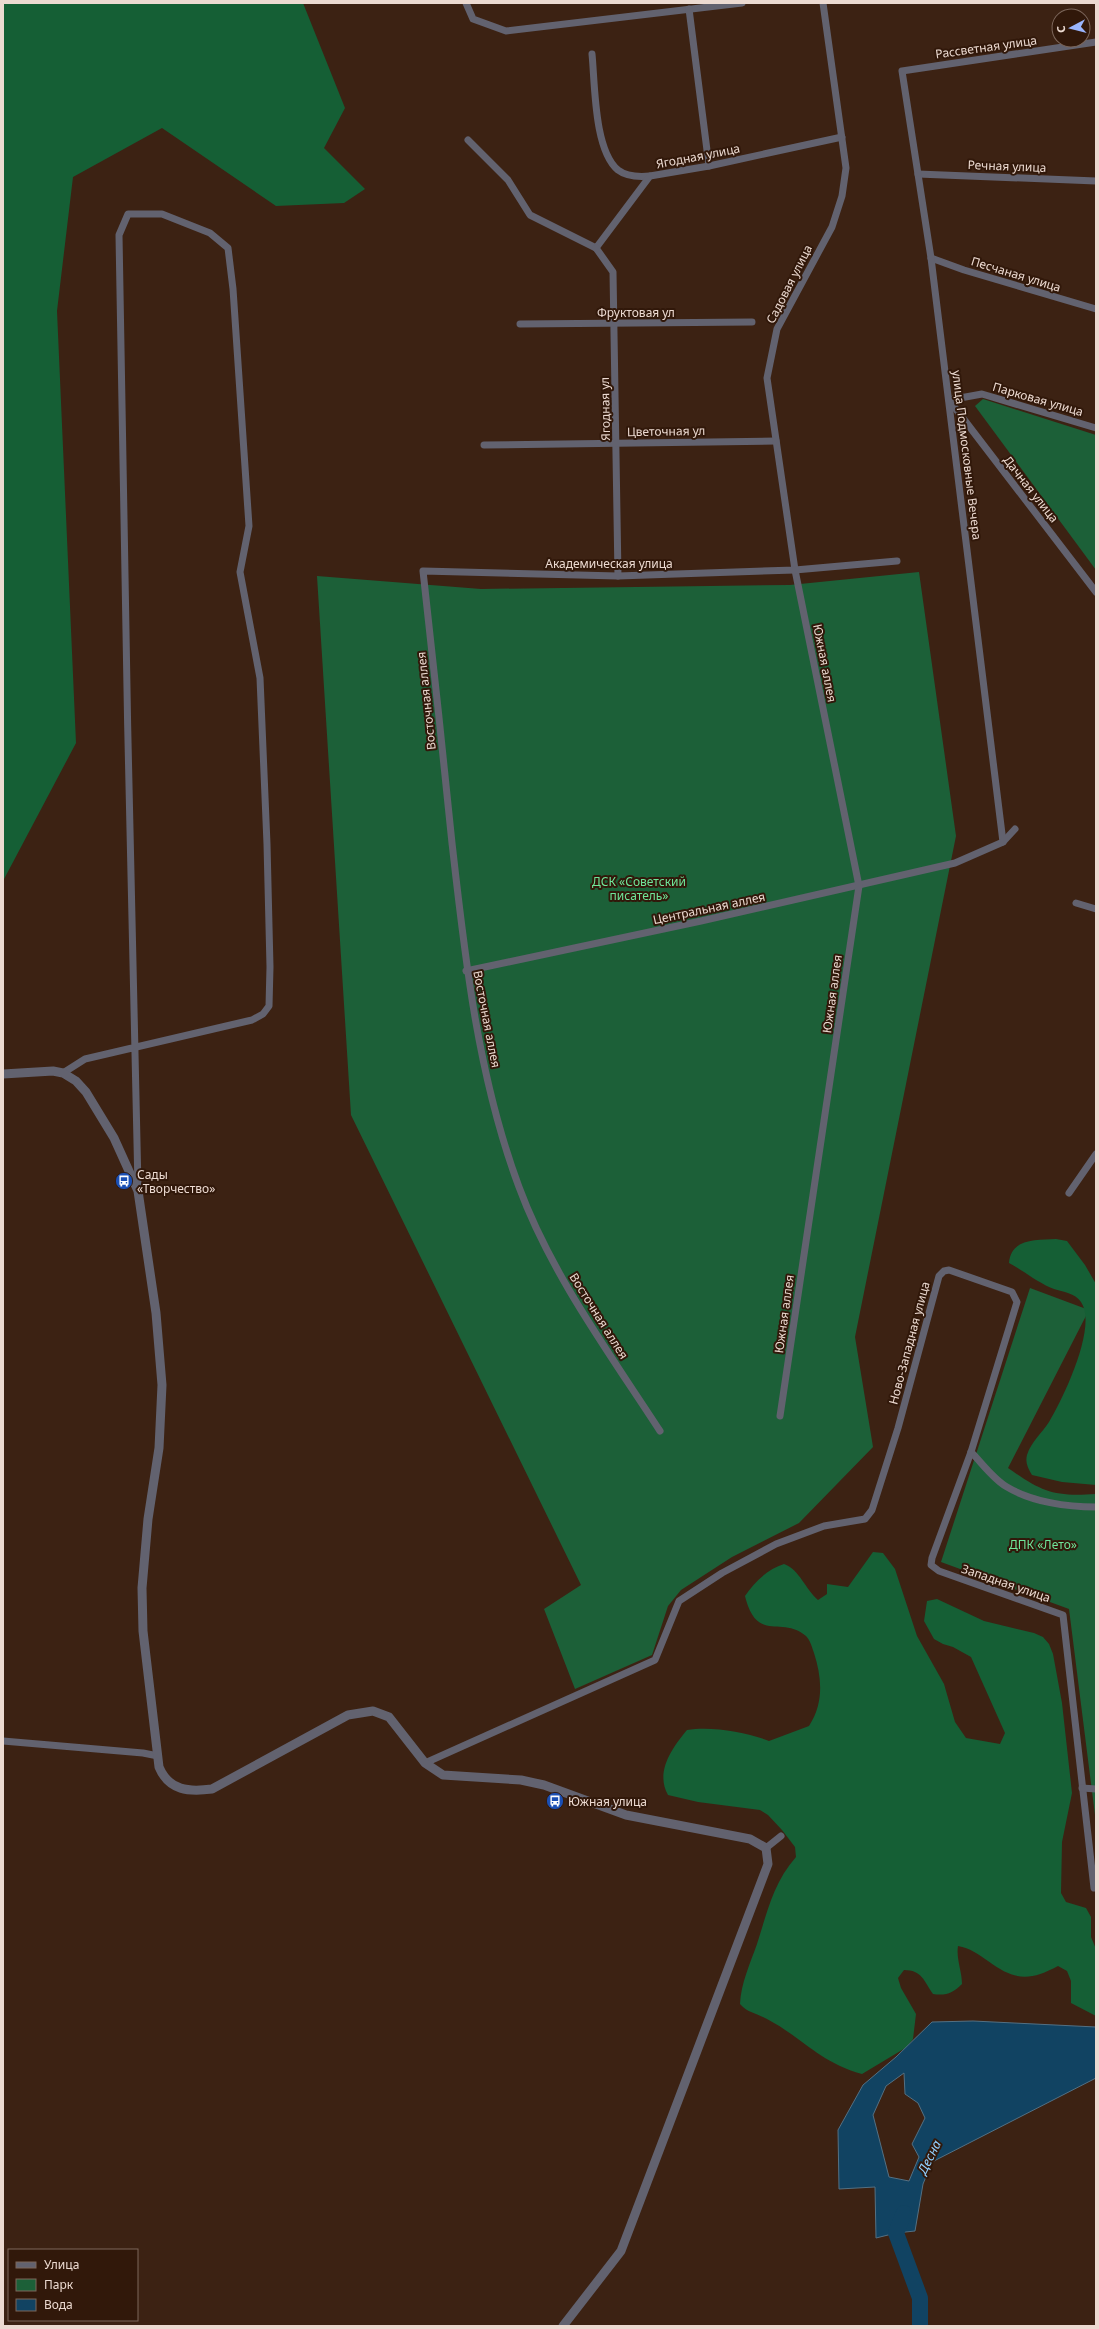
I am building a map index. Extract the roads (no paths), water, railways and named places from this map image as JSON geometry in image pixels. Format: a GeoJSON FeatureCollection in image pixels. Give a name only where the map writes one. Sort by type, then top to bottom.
{"type":"FeatureCollection","features":[{"type":"Feature","properties":{"kind":"street"},"geometry":{"type":"LineString","coordinates":[[466,3],[473,19],[506,31],[742,3]]}},
{"type":"Feature","properties":{"kind":"street","name":"Садовая улица"},"geometry":{"type":"LineString","coordinates":[[796,578],[767,378],[777,329],[832,227],[842,196],[846,168],[823,3]]}},
{"type":"Feature","properties":{"kind":"street"},"geometry":{"type":"LineString","coordinates":[[688,9],[710,166]]}},
{"type":"Feature","properties":{"kind":"street","name":"Рассветная улица"},"geometry":{"type":"LineString","coordinates":[[902,70],[1096,42]]}},
{"type":"Feature","properties":{"kind":"street"},"geometry":{"type":"LineString","coordinates":[[592,54],[599,125],[606,158],[623,173],[633,177],[650,176]]}},
{"type":"Feature","properties":{"kind":"street","name":"улица Подмосковные Вечера"},"geometry":{"type":"LineString","coordinates":[[902,70],[931,258],[1003,842]]}},
{"type":"Feature","properties":{"kind":"street","name":"Ягодная улица"},"geometry":{"type":"LineString","coordinates":[[596,248],[650,176],[710,166],[842,137]]}},
{"type":"Feature","properties":{"kind":"street"},"geometry":{"type":"LineString","coordinates":[[468,140],[508,180],[530,215],[596,248]]}},
{"type":"Feature","properties":{"kind":"street","name":"Речная улица"},"geometry":{"type":"LineString","coordinates":[[918,174],[1096,181]]}},
{"type":"Feature","properties":{"kind":"street"},"geometry":{"type":"LineString","coordinates":[[63,1073],[85,1059],[134,1046],[252,1020],[264,1014],[269,1006],[270,998],[267,844],[260,678],[240,572],[249,526],[231,268],[228,248],[210,233],[162,214],[128,214],[119,235],[134,1046],[138,1191],[156,1313],[162,1385],[159,1448],[142,1588],[143,1631],[158,1756],[162,1774],[176,1787],[188,1792],[212,1789],[348,1715],[373,1711],[389,1718],[425,1763],[443,1775],[454,1777],[521,1780],[544,1785],[626,1815],[750,1839],[766,1848]]}},
{"type":"Feature","properties":{"kind":"street","name":"Ягодная ул"},"geometry":{"type":"LineString","coordinates":[[596,248],[614,272],[618,576]]}},
{"type":"Feature","properties":{"kind":"street","name":"Песчаная улица"},"geometry":{"type":"LineString","coordinates":[[931,258],[964,270],[1096,309]]}},
{"type":"Feature","properties":{"kind":"street","name":"Фруктовая ул"},"geometry":{"type":"LineString","coordinates":[[520,324],[752,322]]}},
{"type":"Feature","properties":{"kind":"street","name":"Парковая улица"},"geometry":{"type":"LineString","coordinates":[[949,400],[982,394],[1096,428]]}},
{"type":"Feature","properties":{"kind":"street","name":"Дачная улица"},"geometry":{"type":"LineString","coordinates":[[949,400],[1096,592]]}},
{"type":"Feature","properties":{"kind":"street","name":"Цветочная ул"},"geometry":{"type":"LineString","coordinates":[[484,445],[776,441]]}},
{"type":"Feature","properties":{"kind":"street","name":"Академическая улица"},"geometry":{"type":"LineString","coordinates":[[423,571],[618,576],[795,570],[897,561]]}},
{"type":"Feature","properties":{"kind":"street","name":"Восточная аллея"},"geometry":{"type":"LineString","coordinates":[[423,571],[466,971],[494,1108],[519,1188],[554,1263],[592,1327],[660,1431]]}},
{"type":"Feature","properties":{"kind":"street","name":"Южная аллея"},"geometry":{"type":"LineString","coordinates":[[780,1416],[859,886],[796,578]]}},
{"type":"Feature","properties":{"kind":"street"},"geometry":{"type":"LineString","coordinates":[[1003,842],[1015,829]]}},
{"type":"Feature","properties":{"kind":"street","name":"Центральная аллея"},"geometry":{"type":"LineString","coordinates":[[466,971],[859,886],[955,863],[1003,842]]}},
{"type":"Feature","properties":{"kind":"street"},"geometry":{"type":"LineString","coordinates":[[1076,903],[1096,909]]}},
{"type":"Feature","properties":{"kind":"street"},"geometry":{"type":"LineString","coordinates":[[3,1074],[43,1070],[63,1073],[76,1081],[86,1092],[114,1138],[138,1191]]}},
{"type":"Feature","properties":{"kind":"street"},"geometry":{"type":"LineString","coordinates":[[1069,1193],[1096,1154]]}},
{"type":"Feature","properties":{"kind":"street","name":"Ново-Западная улица"},"geometry":{"type":"LineString","coordinates":[[425,1763],[655,1660],[679,1601],[722,1573],[776,1544],[824,1526],[865,1519],[872,1510],[898,1428],[939,1276],[944,1271],[950,1270],[1012,1292],[1017,1302],[971,1452]]}},
{"type":"Feature","properties":{"kind":"street"},"geometry":{"type":"LineString","coordinates":[[971,1452],[1006,1486],[1029,1497],[1078,1507],[1096,1507]]}},
{"type":"Feature","properties":{"kind":"street","name":"Западная улица"},"geometry":{"type":"LineString","coordinates":[[971,1452],[932,1558],[931,1565],[939,1572],[1063,1615],[1082,1788],[1095,1888]]}},
{"type":"Feature","properties":{"kind":"street"},"geometry":{"type":"LineString","coordinates":[[3,1741],[143,1753],[158,1756]]}},
{"type":"Feature","properties":{"kind":"street"},"geometry":{"type":"LineString","coordinates":[[1082,1788],[1096,1789]]}},
{"type":"Feature","properties":{"kind":"street"},"geometry":{"type":"LineString","coordinates":[[766,1848],[781,1836]]}},
{"type":"Feature","properties":{"kind":"street"},"geometry":{"type":"LineString","coordinates":[[563,2326],[621,2252],[768,1864],[766,1848]]}},
{"type":"Feature","properties":{"kind":"water"},"geometry":{"type":"Polygon","coordinates":[[[973,2021],[1096,2027],[1096,2078],[932,2162],[923,2184],[915,2231],[896,2233],[876,2238],[875,2187],[839,2189],[838,2130],[863,2085],[896,2057],[932,2022],[973,2021]],[[904,2073],[886,2086],[873,2115],[889,2177],[909,2181],[919,2157],[912,2144],[925,2118],[918,2103],[905,2094],[904,2073]]]}},
{"type":"Feature","properties":{"kind":"waterway","name":"Десна"},"geometry":{"type":"LineString","coordinates":[[904,2213],[896,2233],[920,2298],[920,2326]]}},
{"type":"Feature","properties":{"kind":"place","name":"Сады «Творчество»"},"geometry":{"type":"Point","coordinates":[124,1181]}},
{"type":"Feature","properties":{"kind":"place","name":"Южная улица"},"geometry":{"type":"Point","coordinates":[555,1801]}},
{"type":"Feature","properties":{"kind":"park label","name":"ДСК «Советский писатель»"},"geometry":{"type":"Point","coordinates":[639,888]}},
{"type":"Feature","properties":{"kind":"park label","name":"ДПК «Лето»"},"geometry":{"type":"Point","coordinates":[1043,1544]}}]}
